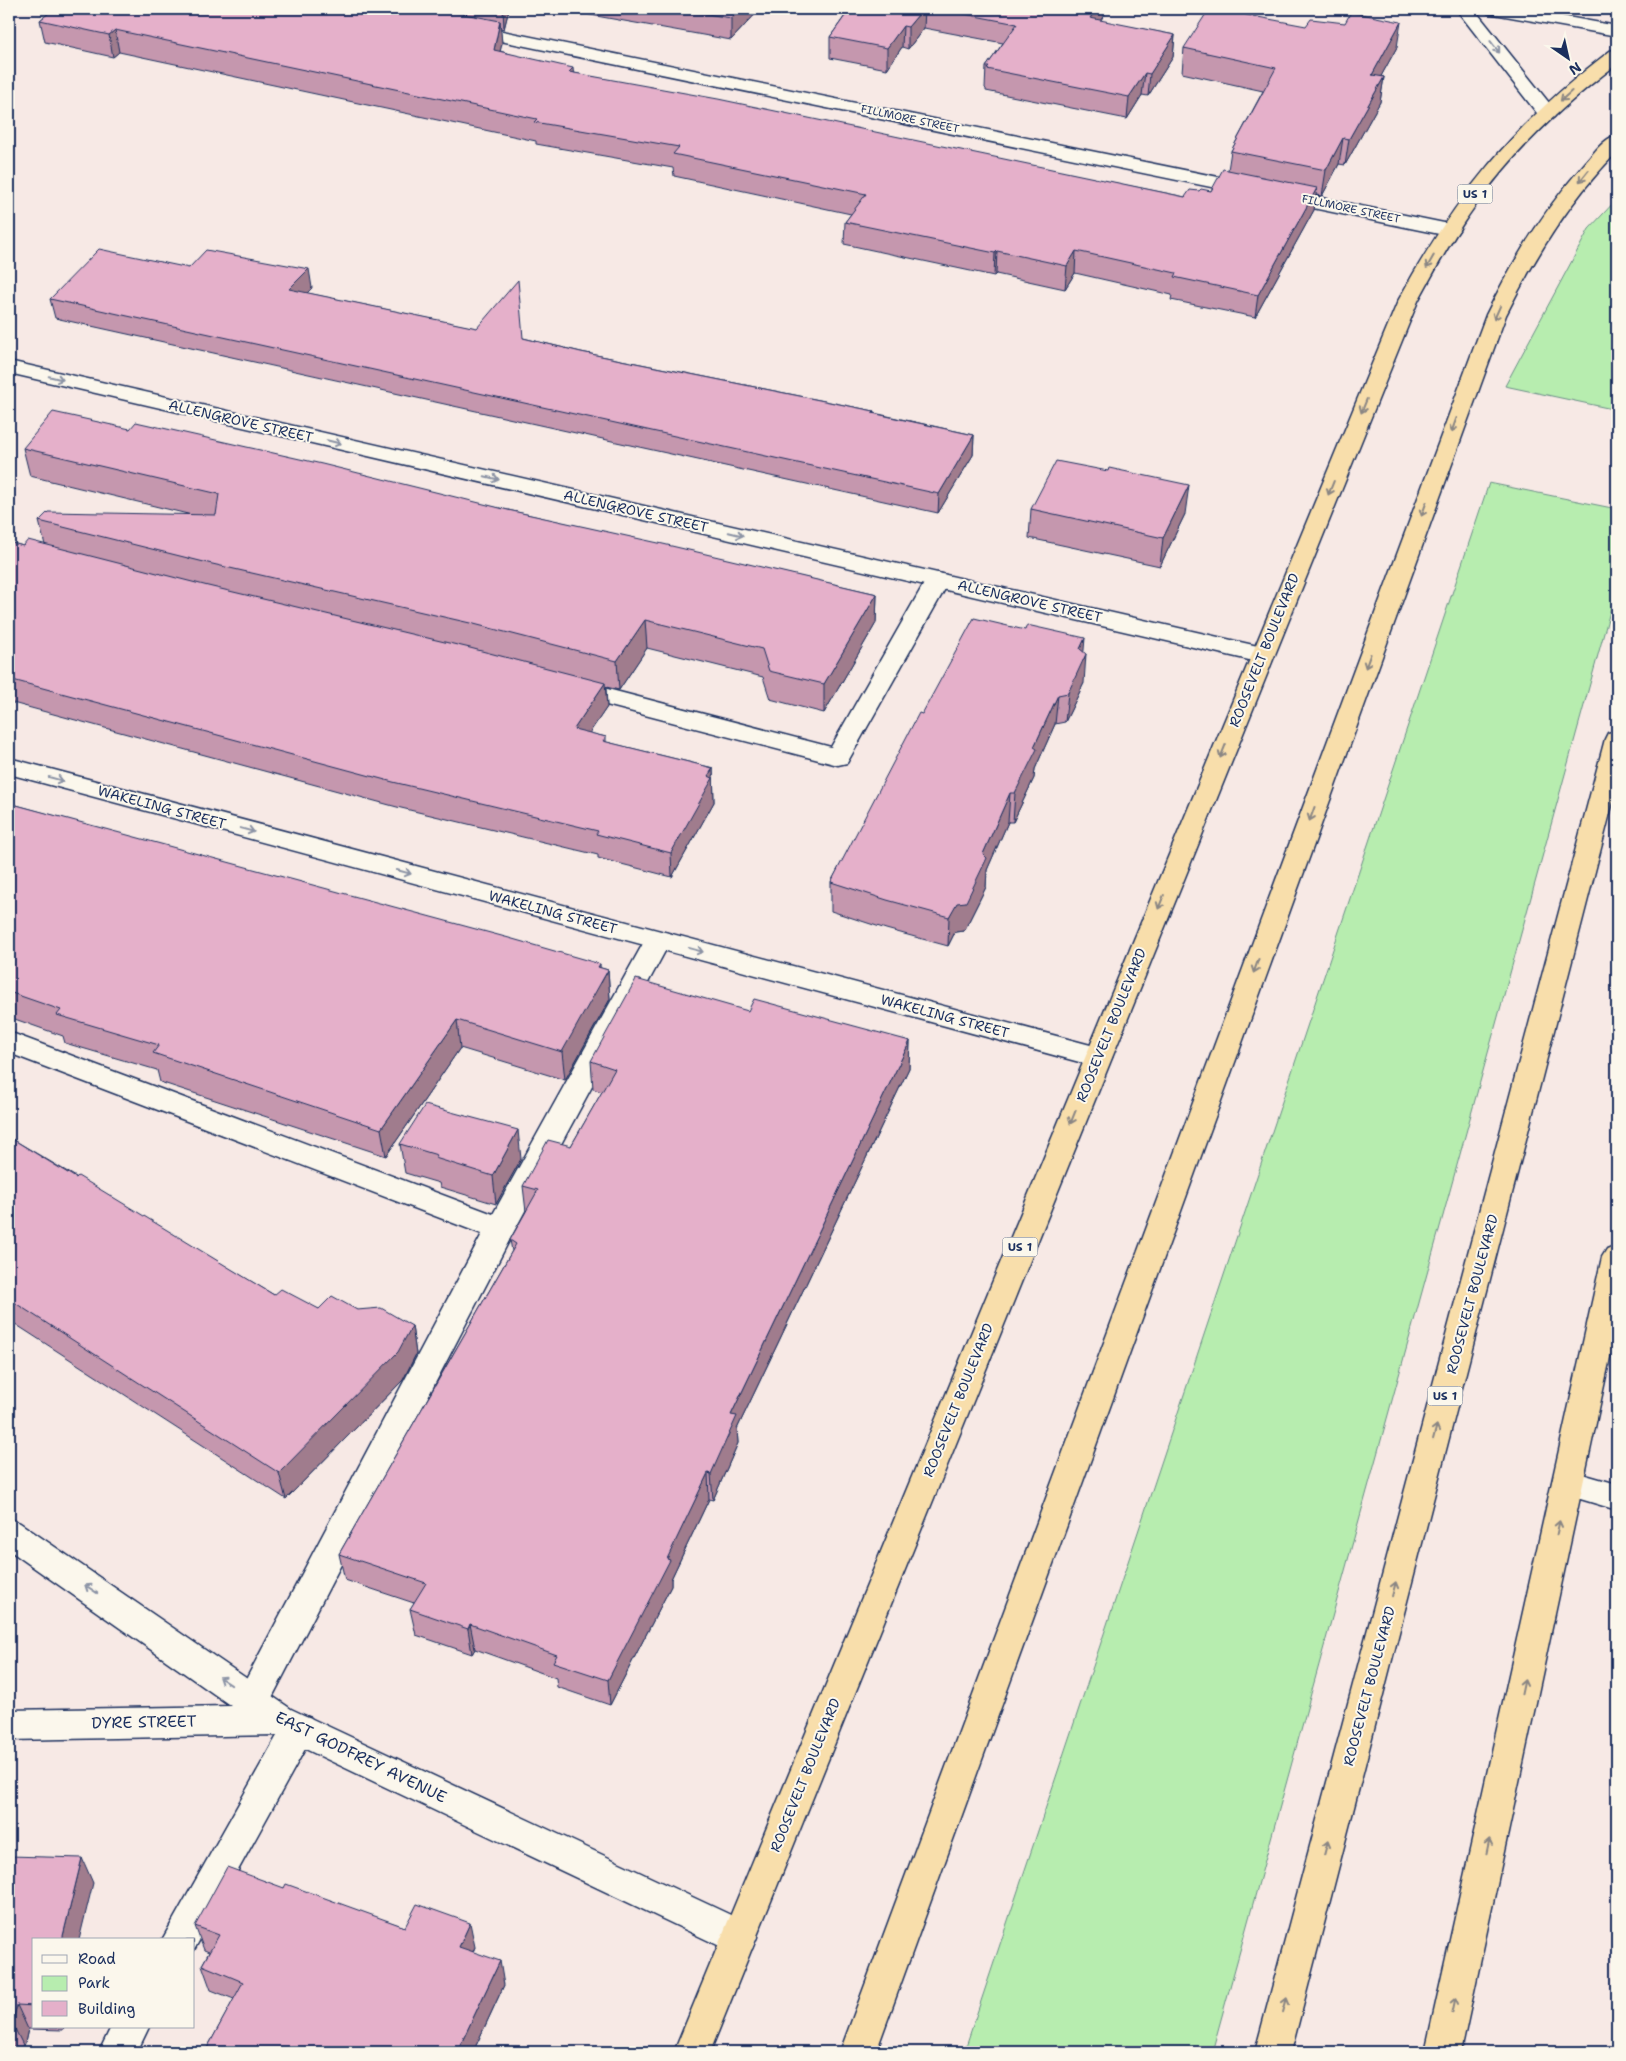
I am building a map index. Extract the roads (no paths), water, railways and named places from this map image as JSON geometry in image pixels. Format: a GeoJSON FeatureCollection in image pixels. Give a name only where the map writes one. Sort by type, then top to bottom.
{"type":"FeatureCollection","features":[{"type":"Feature","properties":{"kind":"highway","name":"ROOSEVELT BOULEVARD"},"geometry":{"type":"LineString","coordinates":[[692,2052],[1408,301],[1449,230],[1494,169],[1547,113],[1576,87],[1617,55]]}},
{"type":"Feature","properties":{"kind":"highway"},"geometry":{"type":"LineString","coordinates":[[858,2052],[1496,315],[1514,277],[1562,204],[1587,172],[1617,141]]}},
{"type":"Feature","properties":{"kind":"highway","name":"ROOSEVELT BOULEVARD"},"geometry":{"type":"LineString","coordinates":[[1272,2052],[1617,739]]}},
{"type":"Feature","properties":{"kind":"highway"},"geometry":{"type":"LineString","coordinates":[[1443,2052],[1617,1257]]}},
{"type":"Feature","properties":{"kind":"street"},"geometry":{"type":"LineString","coordinates":[[1465,9],[1547,113]]}},
{"type":"Feature","properties":{"kind":"street"},"geometry":{"type":"LineString","coordinates":[[1494,9],[1617,31]]}},
{"type":"Feature","properties":{"kind":"street","name":"FILLMORE STREET"},"geometry":{"type":"LineString","coordinates":[[449,25],[1449,230]]}},
{"type":"Feature","properties":{"kind":"street","name":"ALLENGROVE STREET"},"geometry":{"type":"LineString","coordinates":[[9,368],[1262,655]]}},
{"type":"Feature","properties":{"kind":"street"},"geometry":{"type":"LineString","coordinates":[[550,682],[838,757],[938,580]]}},
{"type":"Feature","properties":{"kind":"street","name":"WAKELING STREET"},"geometry":{"type":"LineString","coordinates":[[9,766],[1098,1057]]}},
{"type":"Feature","properties":{"kind":"street"},"geometry":{"type":"LineString","coordinates":[[181,1938],[277,1716],[500,1229],[658,940]]}},
{"type":"Feature","properties":{"kind":"street"},"geometry":{"type":"LineString","coordinates":[[9,1042],[500,1229]]}},
{"type":"Feature","properties":{"kind":"street"},"geometry":{"type":"LineString","coordinates":[[1568,1483],[1617,1497]]}},
{"type":"Feature","properties":{"kind":"street","name":"EAST GODFREY AVENUE"},"geometry":{"type":"LineString","coordinates":[[9,1533],[277,1716],[615,1880],[739,1937]]}},
{"type":"Feature","properties":{"kind":"street","name":"DYRE STREET"},"geometry":{"type":"LineString","coordinates":[[9,1725],[277,1716]]}},
{"type":"Feature","properties":{"kind":"street"},"geometry":{"type":"LineString","coordinates":[[117,2052],[130,2028]]}}]}
